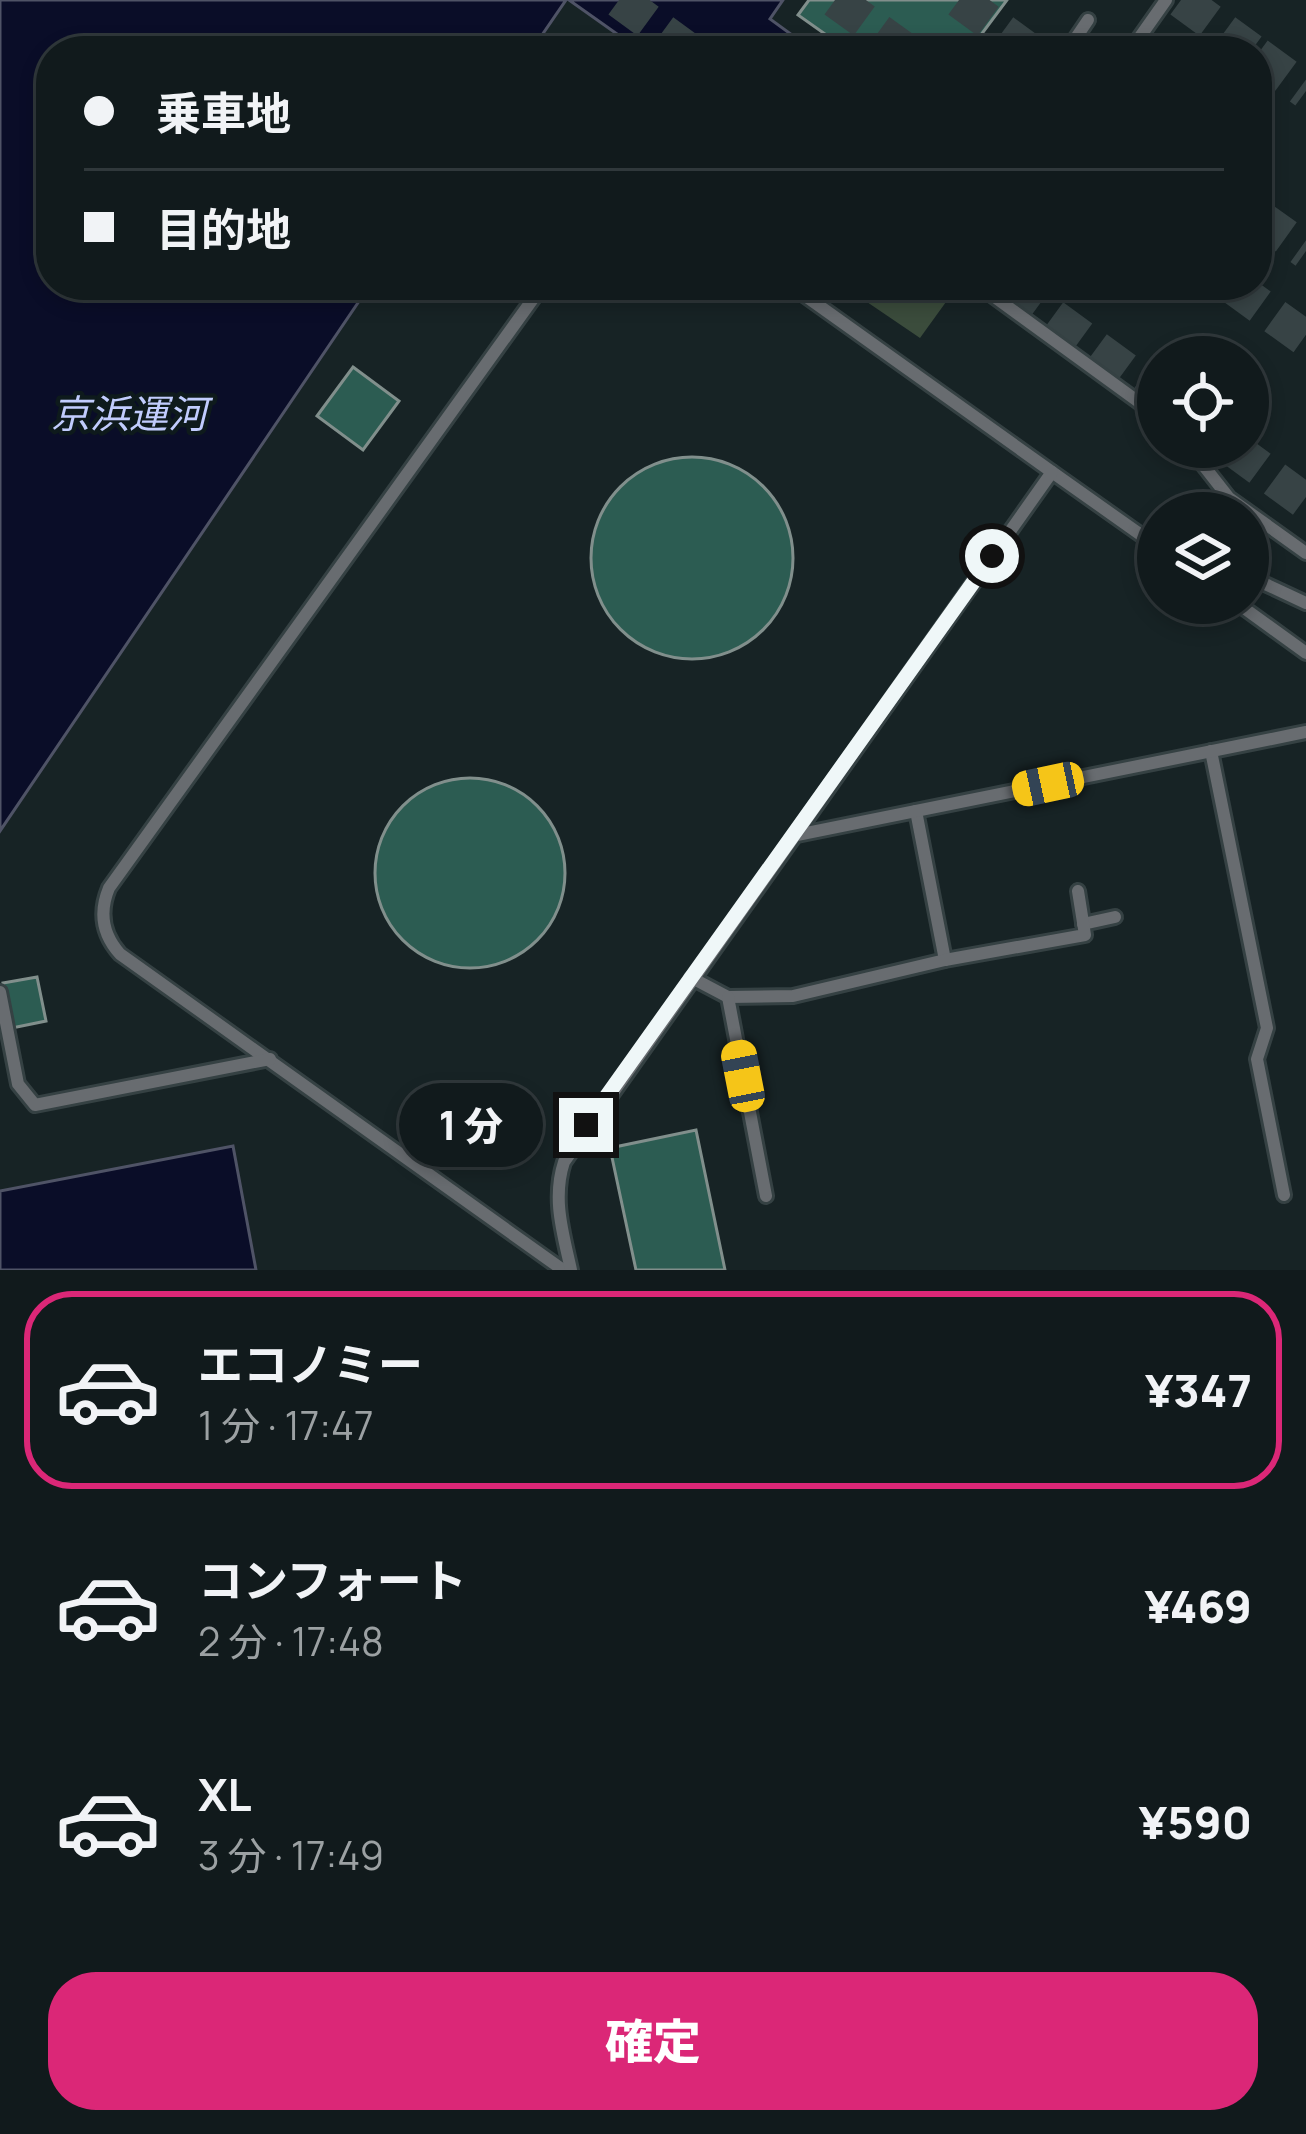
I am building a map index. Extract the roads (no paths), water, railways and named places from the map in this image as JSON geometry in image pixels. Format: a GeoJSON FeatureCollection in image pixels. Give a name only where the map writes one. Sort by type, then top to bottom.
{"type":"FeatureCollection","features":[{"type":"Feature","properties":{"kind":"lane"},"geometry":{"type":"LineString","coordinates":[[1141,36],[1166,0]]}},
{"type":"Feature","properties":{"kind":"lane"},"geometry":{"type":"LineString","coordinates":[[1077,36],[1088,20]]}},
{"type":"Feature","properties":{"kind":"lane"},"geometry":{"type":"LineString","coordinates":[[532,300],[104,900],[107,937],[120,954],[567,1270]]}},
{"type":"Feature","properties":{"kind":"lane"},"geometry":{"type":"LineString","coordinates":[[811,300],[1137,532]]}},
{"type":"Feature","properties":{"kind":"lane"},"geometry":{"type":"LineString","coordinates":[[999,300],[1137,401]]}},
{"type":"Feature","properties":{"kind":"lane"},"geometry":{"type":"LineString","coordinates":[[1206,468],[1229,498],[1306,553]]}},
{"type":"Feature","properties":{"kind":"lane"},"geometry":{"type":"LineString","coordinates":[[567,1270],[558,1180],[564,1162],[1052,472]]}},
{"type":"Feature","properties":{"kind":"lane"},"geometry":{"type":"LineString","coordinates":[[1269,586],[1306,604]]}},
{"type":"Feature","properties":{"kind":"lane"},"geometry":{"type":"LineString","coordinates":[[1267,624],[1306,652]]}},
{"type":"Feature","properties":{"kind":"lane"},"geometry":{"type":"LineString","coordinates":[[795,835],[1306,732]]}},
{"type":"Feature","properties":{"kind":"lane"},"geometry":{"type":"LineString","coordinates":[[1211,751],[1267,1028],[1257,1059],[1284,1195]]}},
{"type":"Feature","properties":{"kind":"lane"},"geometry":{"type":"LineString","coordinates":[[916,811],[945,960]]}},
{"type":"Feature","properties":{"kind":"lane"},"geometry":{"type":"LineString","coordinates":[[692,978],[728,997],[793,996],[945,960],[1085,935],[1078,891]]}},
{"type":"Feature","properties":{"kind":"lane"},"geometry":{"type":"LineString","coordinates":[[1083,924],[1115,917]]}},
{"type":"Feature","properties":{"kind":"lane"},"geometry":{"type":"LineString","coordinates":[[0,992],[18,1084],[35,1105],[270,1059]]}},
{"type":"Feature","properties":{"kind":"lane"},"geometry":{"type":"LineString","coordinates":[[728,997],[766,1196]]}},
{"type":"Feature","properties":{"kind":"water","name":"京浜運河"},"geometry":{"type":"Polygon","coordinates":[[[0,0],[566,0],[541,36],[36,36],[36,300],[360,300],[0,831],[0,0]]]}},
{"type":"Feature","properties":{"kind":"water"},"geometry":{"type":"Polygon","coordinates":[[[569,0],[783,0],[770,19],[793,36],[620,36],[569,0]]]}},
{"type":"Feature","properties":{"kind":"water"},"geometry":{"type":"Polygon","coordinates":[[[233,1146],[256,1270],[0,1270],[0,1191],[233,1146]]]}},
{"type":"Feature","properties":{"kind":"tunnel"},"geometry":{"type":"LineString","coordinates":[[619,0],[668,36]]}},
{"type":"Feature","properties":{"kind":"tunnel"},"geometry":{"type":"LineString","coordinates":[[835,0],[885,36]]}},
{"type":"Feature","properties":{"kind":"tunnel"},"geometry":{"type":"LineString","coordinates":[[959,0],[1008,36]]}},
{"type":"Feature","properties":{"kind":"tunnel"},"geometry":{"type":"LineString","coordinates":[[1181,0],[1230,36]]}},
{"type":"Feature","properties":{"kind":"tunnel"},"geometry":{"type":"LineString","coordinates":[[1272,66],[1306,91]]}},
{"type":"Feature","properties":{"kind":"tunnel"},"geometry":{"type":"LineString","coordinates":[[1272,227],[1306,251]]}},
{"type":"Feature","properties":{"kind":"tunnel"},"geometry":{"type":"LineString","coordinates":[[1030,300],[1137,379]]}},
{"type":"Feature","properties":{"kind":"tunnel"},"geometry":{"type":"LineString","coordinates":[[1252,300],[1306,339]]}},
{"type":"Feature","properties":{"kind":"tunnel"},"geometry":{"type":"LineString","coordinates":[[1260,468],[1306,502]]}}]}
